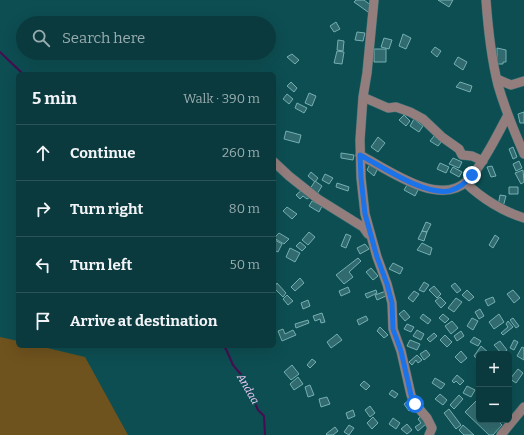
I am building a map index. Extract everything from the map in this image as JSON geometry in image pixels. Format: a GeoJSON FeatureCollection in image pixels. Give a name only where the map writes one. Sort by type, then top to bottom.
{"type":"FeatureCollection","features":[{"type":"Feature","properties":{"kind":"street"},"geometry":{"type":"LineString","coordinates":[[374,0],[367,73],[363,97],[360,140],[361,178],[365,214],[370,237],[387,284],[392,303],[393,329],[401,351],[411,395],[415,404],[427,418],[432,428],[429,435]]}},
{"type":"Feature","properties":{"kind":"street"},"geometry":{"type":"LineString","coordinates":[[486,0],[489,38],[497,79],[508,115],[524,154]]}},
{"type":"Feature","properties":{"kind":"street"},"geometry":{"type":"LineString","coordinates":[[497,79],[511,85],[524,81]]}},
{"type":"Feature","properties":{"kind":"street"},"geometry":{"type":"LineString","coordinates":[[504,100],[511,85]]}},
{"type":"Feature","properties":{"kind":"street"},"geometry":{"type":"LineString","coordinates":[[363,97],[388,108],[396,107],[410,112],[423,119],[442,137],[459,149],[462,154],[472,156],[483,162]]}},
{"type":"Feature","properties":{"kind":"street"},"geometry":{"type":"LineString","coordinates":[[360,155],[410,182],[433,190],[450,191],[466,183],[483,162],[508,115]]}},
{"type":"Feature","properties":{"kind":"street"},"geometry":{"type":"LineString","coordinates":[[276,164],[318,199],[363,227],[370,237]]}},
{"type":"Feature","properties":{"kind":"street"},"geometry":{"type":"LineString","coordinates":[[466,183],[504,210],[524,218]]}},
{"type":"Feature","properties":{"kind":"street"},"geometry":{"type":"LineString","coordinates":[[501,435],[524,407]]}},
{"type":"Feature","properties":{"kind":"shaded area"},"geometry":{"type":"Polygon","coordinates":[[[0,337],[16,341],[16,348],[47,348],[85,357],[128,435],[0,435],[0,337]]]}},
{"type":"Feature","properties":{"kind":"building"},"geometry":{"type":"Polygon","coordinates":[[[356,0],[364,0],[373,7],[368,12],[354,2],[356,0]]]}},
{"type":"Feature","properties":{"kind":"building"},"geometry":{"type":"Polygon","coordinates":[[[438,0],[453,0],[449,7],[438,0]]]}},
{"type":"Feature","properties":{"kind":"building"},"geometry":{"type":"Polygon","coordinates":[[[336,22],[340,29],[334,32],[330,26],[336,22]]]}},
{"type":"Feature","properties":{"kind":"building"},"geometry":{"type":"Polygon","coordinates":[[[357,32],[365,33],[363,41],[355,40],[357,32]]]}},
{"type":"Feature","properties":{"kind":"building"},"geometry":{"type":"Polygon","coordinates":[[[403,34],[411,38],[406,49],[399,46],[403,34]]]}},
{"type":"Feature","properties":{"kind":"building"},"geometry":{"type":"Polygon","coordinates":[[[384,38],[392,40],[389,49],[381,47],[384,38]]]}},
{"type":"Feature","properties":{"kind":"building"},"geometry":{"type":"Polygon","coordinates":[[[338,40],[344,41],[343,51],[337,50],[338,40]]]}},
{"type":"Feature","properties":{"kind":"building"},"geometry":{"type":"Polygon","coordinates":[[[435,47],[441,51],[437,57],[431,52],[435,47]]]}},
{"type":"Feature","properties":{"kind":"building"},"geometry":{"type":"Polygon","coordinates":[[[497,48],[506,50],[506,62],[503,62],[503,64],[497,64],[497,48]]]}},
{"type":"Feature","properties":{"kind":"building"},"geometry":{"type":"Polygon","coordinates":[[[374,49],[386,49],[386,62],[374,62],[374,49]]]}},
{"type":"Feature","properties":{"kind":"building"},"geometry":{"type":"Polygon","coordinates":[[[337,51],[344,52],[342,64],[334,63],[337,51]]]}},
{"type":"Feature","properties":{"kind":"building"},"geometry":{"type":"Polygon","coordinates":[[[292,54],[299,60],[295,64],[287,57],[292,54]]]}},
{"type":"Feature","properties":{"kind":"building"},"geometry":{"type":"Polygon","coordinates":[[[458,57],[467,62],[463,70],[454,64],[458,57]]]}},
{"type":"Feature","properties":{"kind":"building"},"geometry":{"type":"Polygon","coordinates":[[[291,82],[297,88],[294,92],[287,86],[291,82]]]}},
{"type":"Feature","properties":{"kind":"building"},"geometry":{"type":"Polygon","coordinates":[[[460,82],[472,86],[470,92],[456,87],[460,82]]]}},
{"type":"Feature","properties":{"kind":"building"},"geometry":{"type":"Polygon","coordinates":[[[309,93],[316,96],[312,106],[305,103],[309,93]]]}},
{"type":"Feature","properties":{"kind":"building"},"geometry":{"type":"Polygon","coordinates":[[[287,94],[293,99],[289,104],[283,99],[287,94]]]}},
{"type":"Feature","properties":{"kind":"building"},"geometry":{"type":"Polygon","coordinates":[[[297,103],[307,108],[304,113],[295,108],[297,103]]]}},
{"type":"Feature","properties":{"kind":"building"},"geometry":{"type":"Polygon","coordinates":[[[524,112],[524,123],[520,123],[518,114],[524,112]]]}},
{"type":"Feature","properties":{"kind":"building"},"geometry":{"type":"Polygon","coordinates":[[[404,115],[410,121],[406,126],[399,120],[404,115]]]}},
{"type":"Feature","properties":{"kind":"building"},"geometry":{"type":"Polygon","coordinates":[[[414,119],[423,126],[419,132],[410,126],[414,119]]]}},
{"type":"Feature","properties":{"kind":"building"},"geometry":{"type":"Polygon","coordinates":[[[286,131],[301,135],[299,143],[284,139],[286,131]]]}},
{"type":"Feature","properties":{"kind":"building"},"geometry":{"type":"Polygon","coordinates":[[[434,136],[442,141],[438,146],[430,141],[434,136]]]}},
{"type":"Feature","properties":{"kind":"building"},"geometry":{"type":"Polygon","coordinates":[[[378,137],[385,143],[378,152],[371,147],[378,137]]]}},
{"type":"Feature","properties":{"kind":"building"},"geometry":{"type":"Polygon","coordinates":[[[513,147],[517,157],[513,159],[509,149],[513,147]]]}},
{"type":"Feature","properties":{"kind":"building"},"geometry":{"type":"Polygon","coordinates":[[[341,153],[354,155],[353,160],[341,158],[341,153]]]}},
{"type":"Feature","properties":{"kind":"building"},"geometry":{"type":"Polygon","coordinates":[[[453,158],[462,162],[459,168],[449,164],[453,158]]]}},
{"type":"Feature","properties":{"kind":"building"},"geometry":{"type":"Polygon","coordinates":[[[519,161],[522,168],[516,171],[513,164],[519,161]]]}},
{"type":"Feature","properties":{"kind":"building"},"geometry":{"type":"Polygon","coordinates":[[[440,163],[449,167],[446,173],[437,169],[440,163]]]}},
{"type":"Feature","properties":{"kind":"building"},"geometry":{"type":"Polygon","coordinates":[[[370,164],[378,168],[374,176],[367,170],[370,164]]]}},
{"type":"Feature","properties":{"kind":"building"},"geometry":{"type":"Polygon","coordinates":[[[492,166],[496,176],[491,177],[487,167],[492,166]]]}},
{"type":"Feature","properties":{"kind":"building"},"geometry":{"type":"Polygon","coordinates":[[[453,167],[462,172],[459,177],[450,172],[453,167]]]}},
{"type":"Feature","properties":{"kind":"building"},"geometry":{"type":"Polygon","coordinates":[[[523,170],[524,182],[521,184],[515,173],[523,170]]]}},
{"type":"Feature","properties":{"kind":"building"},"geometry":{"type":"Polygon","coordinates":[[[311,172],[318,178],[315,182],[308,176],[311,172]]]}},
{"type":"Feature","properties":{"kind":"building"},"geometry":{"type":"Polygon","coordinates":[[[325,174],[333,178],[329,184],[322,180],[325,174]]]}},
{"type":"Feature","properties":{"kind":"building"},"geometry":{"type":"Polygon","coordinates":[[[315,181],[322,186],[317,194],[310,189],[315,181]]]}},
{"type":"Feature","properties":{"kind":"building"},"geometry":{"type":"Polygon","coordinates":[[[337,183],[349,187],[348,191],[336,187],[337,183]]]}},
{"type":"Feature","properties":{"kind":"building"},"geometry":{"type":"Polygon","coordinates":[[[407,185],[418,190],[415,196],[404,190],[407,185]]]}},
{"type":"Feature","properties":{"kind":"building"},"geometry":{"type":"Polygon","coordinates":[[[509,187],[518,187],[518,194],[509,194],[509,187]]]}},
{"type":"Feature","properties":{"kind":"building"},"geometry":{"type":"Polygon","coordinates":[[[303,189],[312,196],[307,199],[303,196],[300,199],[296,195],[303,189]]]}},
{"type":"Feature","properties":{"kind":"building"},"geometry":{"type":"Polygon","coordinates":[[[500,195],[506,196],[503,207],[498,206],[500,195]]]}},
{"type":"Feature","properties":{"kind":"building"},"geometry":{"type":"Polygon","coordinates":[[[312,201],[322,206],[319,212],[309,206],[312,201]]]}},
{"type":"Feature","properties":{"kind":"building"},"geometry":{"type":"Polygon","coordinates":[[[287,207],[297,214],[292,219],[283,211],[287,207]]]}},
{"type":"Feature","properties":{"kind":"building"},"geometry":{"type":"Polygon","coordinates":[[[426,222],[431,224],[427,232],[422,231],[426,222]]]}},
{"type":"Feature","properties":{"kind":"building"},"geometry":{"type":"Polygon","coordinates":[[[422,231],[427,232],[424,241],[418,239],[422,231]]]}},
{"type":"Feature","properties":{"kind":"building"},"geometry":{"type":"Polygon","coordinates":[[[309,232],[315,237],[308,245],[302,240],[309,232]]]}},
{"type":"Feature","properties":{"kind":"building"},"geometry":{"type":"Polygon","coordinates":[[[279,233],[289,239],[284,244],[276,239],[276,236],[279,233]]]}},
{"type":"Feature","properties":{"kind":"building"},"geometry":{"type":"Polygon","coordinates":[[[346,234],[351,236],[346,248],[341,246],[346,234]]]}},
{"type":"Feature","properties":{"kind":"building"},"geometry":{"type":"Polygon","coordinates":[[[495,235],[499,238],[493,248],[489,245],[495,235]]]}},
{"type":"Feature","properties":{"kind":"building"},"geometry":{"type":"Polygon","coordinates":[[[276,241],[282,244],[278,252],[276,251],[276,241]]]}},
{"type":"Feature","properties":{"kind":"building"},"geometry":{"type":"Polygon","coordinates":[[[300,242],[306,247],[302,251],[296,246],[300,242]]]}},
{"type":"Feature","properties":{"kind":"building"},"geometry":{"type":"Polygon","coordinates":[[[422,243],[432,248],[430,255],[417,250],[422,243]]]}},
{"type":"Feature","properties":{"kind":"building"},"geometry":{"type":"Polygon","coordinates":[[[365,244],[369,249],[360,254],[357,248],[365,244]]]}},
{"type":"Feature","properties":{"kind":"building"},"geometry":{"type":"Polygon","coordinates":[[[290,248],[300,253],[295,262],[286,257],[290,248]]]}},
{"type":"Feature","properties":{"kind":"building"},"geometry":{"type":"Polygon","coordinates":[[[358,258],[361,261],[349,272],[353,277],[344,284],[336,275],[358,258]]]}},
{"type":"Feature","properties":{"kind":"building"},"geometry":{"type":"Polygon","coordinates":[[[393,263],[403,268],[400,274],[389,269],[393,263]]]}},
{"type":"Feature","properties":{"kind":"building"},"geometry":{"type":"Polygon","coordinates":[[[371,268],[378,276],[373,280],[366,272],[371,268]]]}},
{"type":"Feature","properties":{"kind":"building"},"geometry":{"type":"Polygon","coordinates":[[[300,278],[304,283],[295,291],[291,287],[300,278]]]}},
{"type":"Feature","properties":{"kind":"building"},"geometry":{"type":"Polygon","coordinates":[[[424,282],[429,285],[424,292],[419,290],[424,282]]]}},
{"type":"Feature","properties":{"kind":"building"},"geometry":{"type":"Polygon","coordinates":[[[277,283],[286,293],[283,297],[276,290],[277,283]]]}},
{"type":"Feature","properties":{"kind":"building"},"geometry":{"type":"Polygon","coordinates":[[[455,283],[461,290],[457,293],[451,286],[455,283]]]}},
{"type":"Feature","properties":{"kind":"building"},"geometry":{"type":"Polygon","coordinates":[[[434,286],[441,294],[437,298],[429,290],[434,286]]]}},
{"type":"Feature","properties":{"kind":"building"},"geometry":{"type":"Polygon","coordinates":[[[348,287],[350,292],[341,296],[339,291],[348,287]]]}},
{"type":"Feature","properties":{"kind":"building"},"geometry":{"type":"Polygon","coordinates":[[[376,290],[377,293],[367,298],[365,294],[376,290]]]}},
{"type":"Feature","properties":{"kind":"building"},"geometry":{"type":"Polygon","coordinates":[[[467,290],[474,297],[469,301],[462,295],[467,290]]]}},
{"type":"Feature","properties":{"kind":"building"},"geometry":{"type":"Polygon","coordinates":[[[513,290],[520,298],[514,303],[507,294],[513,290]]]}},
{"type":"Feature","properties":{"kind":"building"},"geometry":{"type":"Polygon","coordinates":[[[386,291],[388,295],[377,300],[375,295],[386,291]]]}},
{"type":"Feature","properties":{"kind":"building"},"geometry":{"type":"Polygon","coordinates":[[[414,291],[419,294],[413,302],[408,298],[414,291]]]}},
{"type":"Feature","properties":{"kind":"building"},"geometry":{"type":"Polygon","coordinates":[[[287,295],[293,301],[288,305],[283,299],[287,295]]]}},
{"type":"Feature","properties":{"kind":"building"},"geometry":{"type":"Polygon","coordinates":[[[440,297],[446,303],[441,308],[435,301],[440,297]]]}},
{"type":"Feature","properties":{"kind":"building"},"geometry":{"type":"Polygon","coordinates":[[[493,297],[495,302],[488,306],[485,300],[493,297]]]}},
{"type":"Feature","properties":{"kind":"building"},"geometry":{"type":"Polygon","coordinates":[[[456,298],[462,302],[454,312],[448,308],[456,298]]]}},
{"type":"Feature","properties":{"kind":"building"},"geometry":{"type":"Polygon","coordinates":[[[308,300],[310,306],[303,309],[301,303],[308,300]]]}},
{"type":"Feature","properties":{"kind":"building"},"geometry":{"type":"Polygon","coordinates":[[[480,309],[484,316],[479,319],[475,312],[480,309]]]}},
{"type":"Feature","properties":{"kind":"building"},"geometry":{"type":"Polygon","coordinates":[[[404,310],[410,317],[405,321],[399,314],[404,310]]]}},
{"type":"Feature","properties":{"kind":"building"},"geometry":{"type":"Polygon","coordinates":[[[322,313],[325,322],[321,323],[320,319],[315,321],[313,316],[322,313]]]}},
{"type":"Feature","properties":{"kind":"building"},"geometry":{"type":"Polygon","coordinates":[[[423,314],[431,320],[428,324],[420,318],[423,314]]]}},
{"type":"Feature","properties":{"kind":"building"},"geometry":{"type":"Polygon","coordinates":[[[443,314],[449,319],[445,323],[439,318],[443,314]]]}},
{"type":"Feature","properties":{"kind":"building"},"geometry":{"type":"Polygon","coordinates":[[[499,314],[504,322],[494,329],[489,322],[499,314]]]}},
{"type":"Feature","properties":{"kind":"building"},"geometry":{"type":"Polygon","coordinates":[[[366,316],[368,320],[359,325],[357,320],[366,316]]]}},
{"type":"Feature","properties":{"kind":"building"},"geometry":{"type":"Polygon","coordinates":[[[472,318],[478,321],[473,330],[467,326],[472,318]]]}},
{"type":"Feature","properties":{"kind":"building"},"geometry":{"type":"Polygon","coordinates":[[[513,318],[519,326],[516,328],[510,320],[513,318]]]}},
{"type":"Feature","properties":{"kind":"building"},"geometry":{"type":"Polygon","coordinates":[[[308,320],[309,323],[296,328],[295,324],[308,320]]]}},
{"type":"Feature","properties":{"kind":"building"},"geometry":{"type":"Polygon","coordinates":[[[452,321],[458,328],[451,334],[445,326],[452,321]]]}},
{"type":"Feature","properties":{"kind":"building"},"geometry":{"type":"Polygon","coordinates":[[[508,321],[513,327],[503,335],[501,333],[508,327],[506,324],[508,321]]]}},
{"type":"Feature","properties":{"kind":"building"},"geometry":{"type":"Polygon","coordinates":[[[407,324],[414,327],[411,332],[404,329],[407,324]]]}},
{"type":"Feature","properties":{"kind":"building"},"geometry":{"type":"Polygon","coordinates":[[[380,327],[388,335],[384,338],[377,331],[380,327]]]}},
{"type":"Feature","properties":{"kind":"building"},"geometry":{"type":"Polygon","coordinates":[[[283,329],[285,334],[293,330],[296,335],[282,341],[278,331],[283,329]]]}},
{"type":"Feature","properties":{"kind":"building"},"geometry":{"type":"Polygon","coordinates":[[[417,330],[424,334],[421,340],[413,336],[417,330]]]}},
{"type":"Feature","properties":{"kind":"building"},"geometry":{"type":"Polygon","coordinates":[[[461,331],[464,336],[457,341],[454,336],[461,331]]]}},
{"type":"Feature","properties":{"kind":"building"},"geometry":{"type":"Polygon","coordinates":[[[434,333],[437,336],[430,342],[427,339],[434,333]]]}},
{"type":"Feature","properties":{"kind":"building"},"geometry":{"type":"Polygon","coordinates":[[[337,334],[342,340],[331,348],[327,342],[337,334]]]}},
{"type":"Feature","properties":{"kind":"building"},"geometry":{"type":"Polygon","coordinates":[[[445,335],[452,342],[447,347],[440,340],[445,335]]]}},
{"type":"Feature","properties":{"kind":"building"},"geometry":{"type":"Polygon","coordinates":[[[474,337],[481,341],[478,346],[470,342],[474,337]]]}},
{"type":"Feature","properties":{"kind":"building"},"geometry":{"type":"Polygon","coordinates":[[[410,340],[420,344],[417,350],[407,346],[410,340]]]}},
{"type":"Feature","properties":{"kind":"building"},"geometry":{"type":"Polygon","coordinates":[[[514,340],[518,342],[514,350],[510,348],[514,340]]]}},
{"type":"Feature","properties":{"kind":"building"},"geometry":{"type":"Polygon","coordinates":[[[500,341],[507,350],[499,351],[494,345],[500,341]]]}},
{"type":"Feature","properties":{"kind":"building"},"geometry":{"type":"Polygon","coordinates":[[[481,346],[487,351],[478,351],[481,346]]]}},
{"type":"Feature","properties":{"kind":"building"},"geometry":{"type":"Polygon","coordinates":[[[522,347],[524,348],[524,360],[517,356],[522,347]]]}},
{"type":"Feature","properties":{"kind":"building"},"geometry":{"type":"Polygon","coordinates":[[[426,350],[430,355],[424,360],[420,354],[426,350]]]}},
{"type":"Feature","properties":{"kind":"building"},"geometry":{"type":"Polygon","coordinates":[[[461,351],[467,358],[461,363],[455,357],[461,351]]]}},
{"type":"Feature","properties":{"kind":"building"},"geometry":{"type":"Polygon","coordinates":[[[417,355],[422,360],[418,363],[416,360],[412,365],[409,362],[417,355]]]}},
{"type":"Feature","properties":{"kind":"building"},"geometry":{"type":"Polygon","coordinates":[[[312,359],[316,362],[310,368],[307,365],[312,359]]]}},
{"type":"Feature","properties":{"kind":"building"},"geometry":{"type":"Polygon","coordinates":[[[292,365],[299,374],[291,380],[284,372],[292,365]]]}},
{"type":"Feature","properties":{"kind":"building"},"geometry":{"type":"Polygon","coordinates":[[[518,369],[523,373],[516,383],[512,380],[512,376],[518,369]]]}},
{"type":"Feature","properties":{"kind":"building"},"geometry":{"type":"Polygon","coordinates":[[[457,375],[464,381],[460,385],[456,381],[454,383],[452,381],[457,375]]]}},
{"type":"Feature","properties":{"kind":"building"},"geometry":{"type":"Polygon","coordinates":[[[298,377],[303,384],[294,390],[290,384],[298,377]]]}},
{"type":"Feature","properties":{"kind":"building"},"geometry":{"type":"Polygon","coordinates":[[[435,378],[445,384],[441,389],[432,383],[435,378]]]}},
{"type":"Feature","properties":{"kind":"building"},"geometry":{"type":"Polygon","coordinates":[[[364,381],[370,386],[366,390],[360,385],[364,381]]]}},
{"type":"Feature","properties":{"kind":"building"},"geometry":{"type":"Polygon","coordinates":[[[310,385],[314,395],[308,397],[305,387],[310,385]]]}},
{"type":"Feature","properties":{"kind":"building"},"geometry":{"type":"Polygon","coordinates":[[[467,386],[475,390],[471,397],[463,393],[467,386]]]}},
{"type":"Feature","properties":{"kind":"building"},"geometry":{"type":"Polygon","coordinates":[[[392,390],[398,394],[395,398],[389,394],[392,390]]]}},
{"type":"Feature","properties":{"kind":"building"},"geometry":{"type":"Polygon","coordinates":[[[440,394],[447,400],[443,405],[435,399],[440,394]]]}},
{"type":"Feature","properties":{"kind":"building"},"geometry":{"type":"Polygon","coordinates":[[[459,395],[463,399],[454,409],[450,405],[459,395]]]}},
{"type":"Feature","properties":{"kind":"building"},"geometry":{"type":"Polygon","coordinates":[[[327,397],[330,404],[321,407],[319,399],[327,397]]]}},
{"type":"Feature","properties":{"kind":"building"},"geometry":{"type":"Polygon","coordinates":[[[408,401],[413,408],[409,411],[404,404],[408,401]]]}},
{"type":"Feature","properties":{"kind":"building"},"geometry":{"type":"Polygon","coordinates":[[[476,401],[476,423],[465,412],[476,401]]]}},
{"type":"Feature","properties":{"kind":"building"},"geometry":{"type":"Polygon","coordinates":[[[370,406],[375,413],[370,417],[365,410],[370,406]]]}},
{"type":"Feature","properties":{"kind":"building"},"geometry":{"type":"Polygon","coordinates":[[[449,409],[461,425],[456,429],[444,413],[449,409]]]}},
{"type":"Feature","properties":{"kind":"building"},"geometry":{"type":"Polygon","coordinates":[[[353,410],[355,416],[348,419],[346,413],[353,410]]]}},
{"type":"Feature","properties":{"kind":"building"},"geometry":{"type":"Polygon","coordinates":[[[421,416],[427,423],[418,431],[415,427],[421,423],[418,419],[421,416]]]}},
{"type":"Feature","properties":{"kind":"building"},"geometry":{"type":"Polygon","coordinates":[[[373,417],[378,423],[372,429],[367,423],[373,417]]]}},
{"type":"Feature","properties":{"kind":"building"},"geometry":{"type":"Polygon","coordinates":[[[393,418],[400,423],[396,429],[389,424],[393,418]]]}},
{"type":"Feature","properties":{"kind":"building"},"geometry":{"type":"Polygon","coordinates":[[[476,423],[500,423],[502,425],[493,435],[489,435],[476,423]]]}},
{"type":"Feature","properties":{"kind":"building"},"geometry":{"type":"Polygon","coordinates":[[[407,424],[412,430],[407,434],[401,429],[407,424]]]}},
{"type":"Feature","properties":{"kind":"building"},"geometry":{"type":"Polygon","coordinates":[[[349,425],[354,428],[349,435],[344,432],[349,425]]]}},
{"type":"Feature","properties":{"kind":"building"},"geometry":{"type":"Polygon","coordinates":[[[463,425],[474,435],[464,435],[459,430],[463,425]]]}},
{"type":"Feature","properties":{"kind":"building"},"geometry":{"type":"Polygon","coordinates":[[[335,427],[338,431],[333,435],[326,434],[335,427]]]}},
{"type":"Feature","properties":{"kind":"waterway","name":"Andaa"},"geometry":{"type":"LineString","coordinates":[[0,52],[21,72]]}},
{"type":"Feature","properties":{"kind":"waterway","name":"Andaa"},"geometry":{"type":"LineString","coordinates":[[225,348],[233,365],[243,377],[258,410],[264,416],[265,435]]}},
{"type":"Feature","properties":{"kind":"route"},"geometry":{"type":"LineString","coordinates":[[415,404],[411,395],[401,351],[393,329],[392,303],[387,284],[370,237],[365,214],[360,155],[410,182],[433,190],[450,191],[466,183],[472,175]]}}]}
